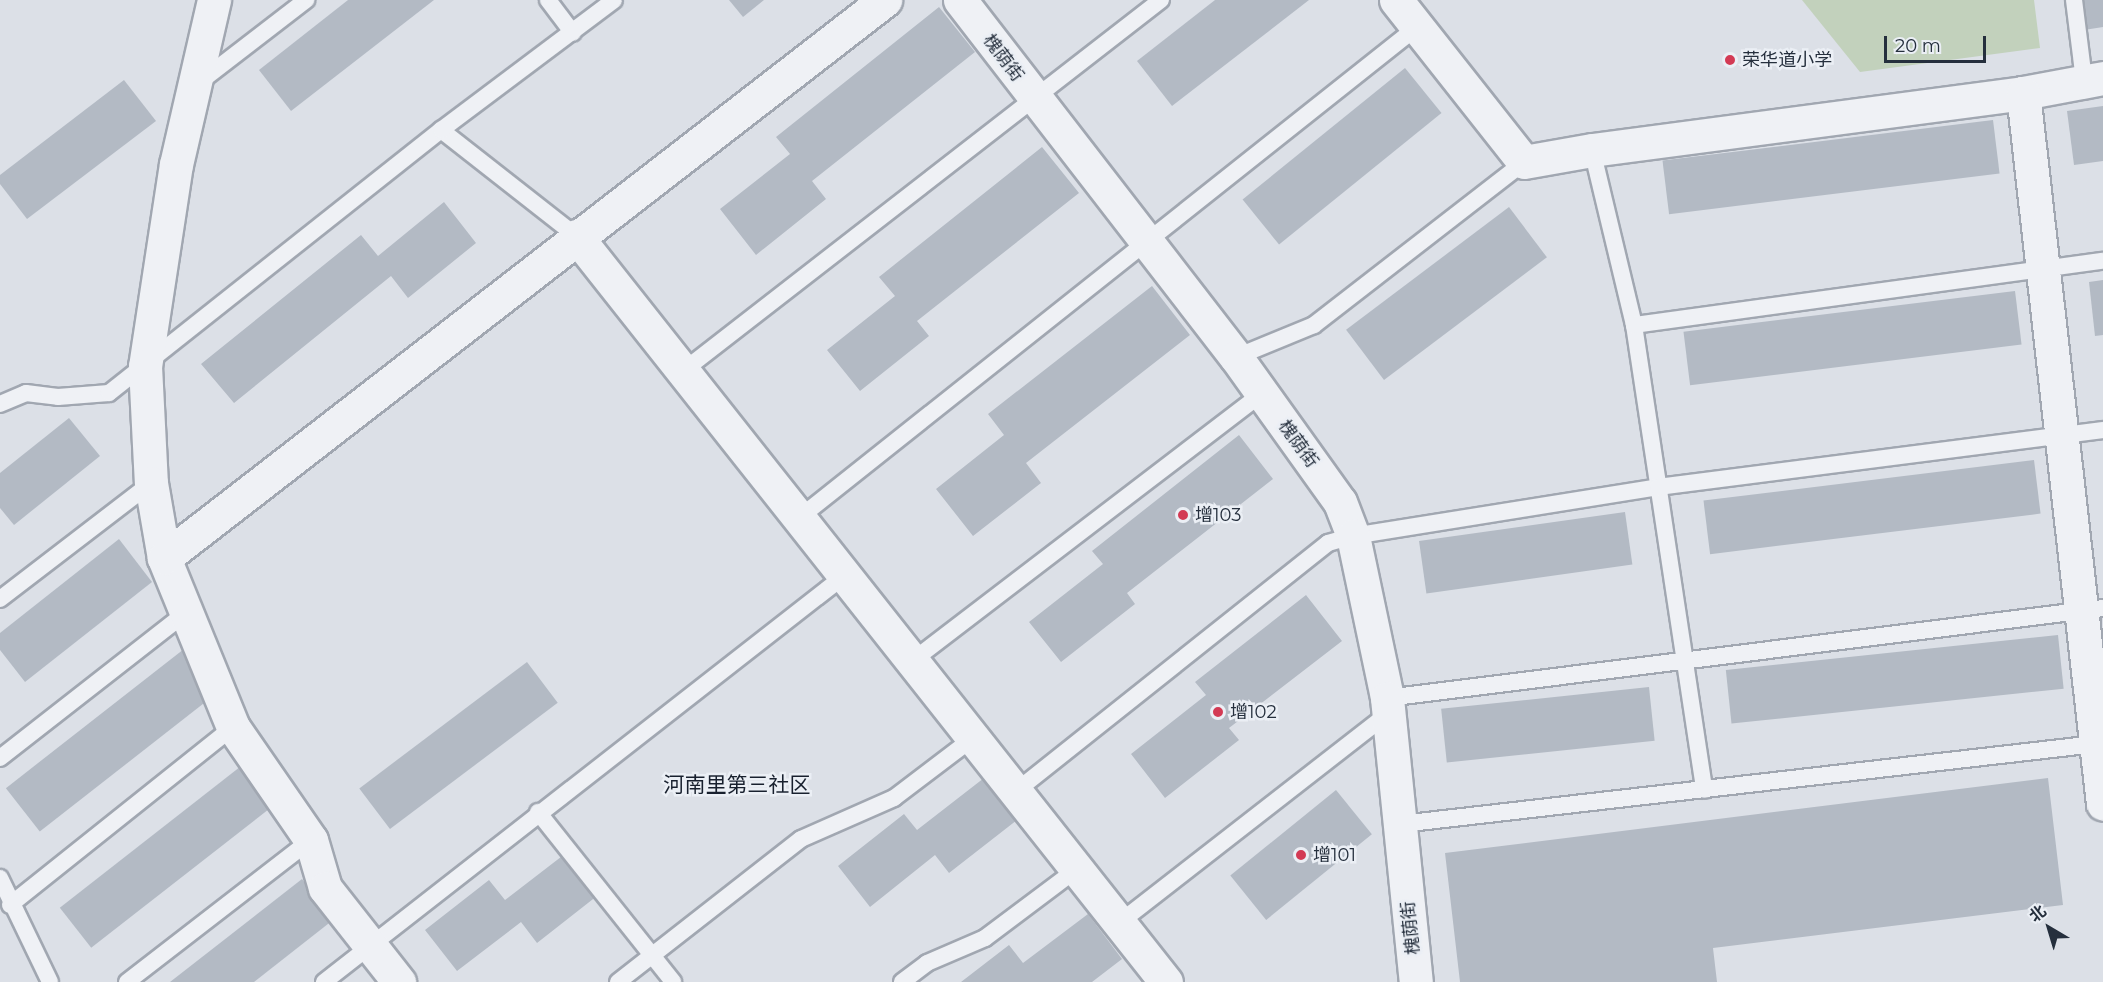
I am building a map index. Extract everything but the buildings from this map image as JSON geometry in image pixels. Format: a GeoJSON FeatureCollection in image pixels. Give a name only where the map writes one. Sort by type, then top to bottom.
{"type":"FeatureCollection","features":[{"type":"Feature","properties":{"kind":"street"},"geometry":{"type":"LineString","coordinates":[[214,0],[176,164],[145,366],[151,483],[164,558],[233,727],[311,840],[325,888],[399,982]]}},
{"type":"Feature","properties":{"kind":"street"},"geometry":{"type":"LineString","coordinates":[[164,558],[576,236],[885,0]]}},
{"type":"Feature","properties":{"kind":"street","name":"槐荫街"},"geometry":{"type":"LineString","coordinates":[[960,0],[1033,99],[1236,357],[1340,502],[1353,536],[1388,706],[1416,982]]}},
{"type":"Feature","properties":{"kind":"street"},"geometry":{"type":"LineString","coordinates":[[1396,0],[1524,162],[1592,150],[2023,93],[2094,80]]}},
{"type":"Feature","properties":{"kind":"street"},"geometry":{"type":"LineString","coordinates":[[2023,93],[2062,435],[2092,609],[2103,804]]}},
{"type":"Feature","properties":{"kind":"street"},"geometry":{"type":"LineString","coordinates":[[576,236],[1166,982]]}},
{"type":"Feature","properties":{"kind":"lane"},"geometry":{"type":"LineString","coordinates":[[193,88],[306,0]]}},
{"type":"Feature","properties":{"kind":"lane"},"geometry":{"type":"LineString","coordinates":[[548,0],[573,33]]}},
{"type":"Feature","properties":{"kind":"lane"},"geometry":{"type":"LineString","coordinates":[[0,404],[26,393],[58,397],[109,393],[441,130],[614,0]]}},
{"type":"Feature","properties":{"kind":"lane"},"geometry":{"type":"LineString","coordinates":[[683,371],[1161,0]]}},
{"type":"Feature","properties":{"kind":"lane"},"geometry":{"type":"LineString","coordinates":[[2074,0],[2094,80]]}},
{"type":"Feature","properties":{"kind":"lane"},"geometry":{"type":"LineString","coordinates":[[799,518],[1417,27]]}},
{"type":"Feature","properties":{"kind":"lane"},"geometry":{"type":"LineString","coordinates":[[441,130],[576,236]]}},
{"type":"Feature","properties":{"kind":"lane"},"geometry":{"type":"LineString","coordinates":[[1592,150],[1634,325],[1704,790]]}},
{"type":"Feature","properties":{"kind":"lane"},"geometry":{"type":"LineString","coordinates":[[1236,357],[1314,326],[1524,162]]}},
{"type":"Feature","properties":{"kind":"lane"},"geometry":{"type":"LineString","coordinates":[[1634,325],[2103,261]]}},
{"type":"Feature","properties":{"kind":"lane"},"geometry":{"type":"LineString","coordinates":[[912,661],[1261,394]]}},
{"type":"Feature","properties":{"kind":"lane"},"geometry":{"type":"LineString","coordinates":[[1015,792],[1328,543],[1353,536],[1658,487],[2103,430]]}},
{"type":"Feature","properties":{"kind":"lane"},"geometry":{"type":"LineString","coordinates":[[0,599],[151,483]]}},
{"type":"Feature","properties":{"kind":"lane"},"geometry":{"type":"LineString","coordinates":[[324,982],[538,812],[844,576]]}},
{"type":"Feature","properties":{"kind":"lane"},"geometry":{"type":"LineString","coordinates":[[1119,923],[1388,706],[1684,661],[2092,609]]}},
{"type":"Feature","properties":{"kind":"lane"},"geometry":{"type":"LineString","coordinates":[[0,758],[187,612]]}},
{"type":"Feature","properties":{"kind":"lane"},"geometry":{"type":"LineString","coordinates":[[10,905],[233,727]]}},
{"type":"Feature","properties":{"kind":"lane"},"geometry":{"type":"LineString","coordinates":[[1401,824],[1704,790],[2098,731]]}},
{"type":"Feature","properties":{"kind":"lane"},"geometry":{"type":"LineString","coordinates":[[618,982],[801,839],[894,798],[973,738]]}},
{"type":"Feature","properties":{"kind":"lane"},"geometry":{"type":"LineString","coordinates":[[538,812],[673,982]]}},
{"type":"Feature","properties":{"kind":"lane"},"geometry":{"type":"LineString","coordinates":[[127,982],[311,840]]}},
{"type":"Feature","properties":{"kind":"lane"},"geometry":{"type":"LineString","coordinates":[[902,982],[927,963],[986,938],[1077,869]]}},
{"type":"Feature","properties":{"kind":"lane"},"geometry":{"type":"LineString","coordinates":[[0,878],[10,905],[50,982]]}},
{"type":"Feature","properties":{"kind":"green space"},"geometry":{"type":"Polygon","coordinates":[[[1802,0],[2034,0],[2040,48],[1860,72],[1802,0]]]}},
{"type":"Feature","properties":{"kind":"place","name":"荣华道小学"},"geometry":{"type":"Point","coordinates":[1730,60]}},
{"type":"Feature","properties":{"kind":"place","name":"增103"},"geometry":{"type":"Point","coordinates":[1183,515]}},
{"type":"Feature","properties":{"kind":"place","name":"增102"},"geometry":{"type":"Point","coordinates":[1218,712]}},
{"type":"Feature","properties":{"kind":"place","name":"增101"},"geometry":{"type":"Point","coordinates":[1301,855]}},
{"type":"Feature","properties":{"kind":"district","name":"河南里第三社区"},"geometry":{"type":"Point","coordinates":[737,785]}}]}
